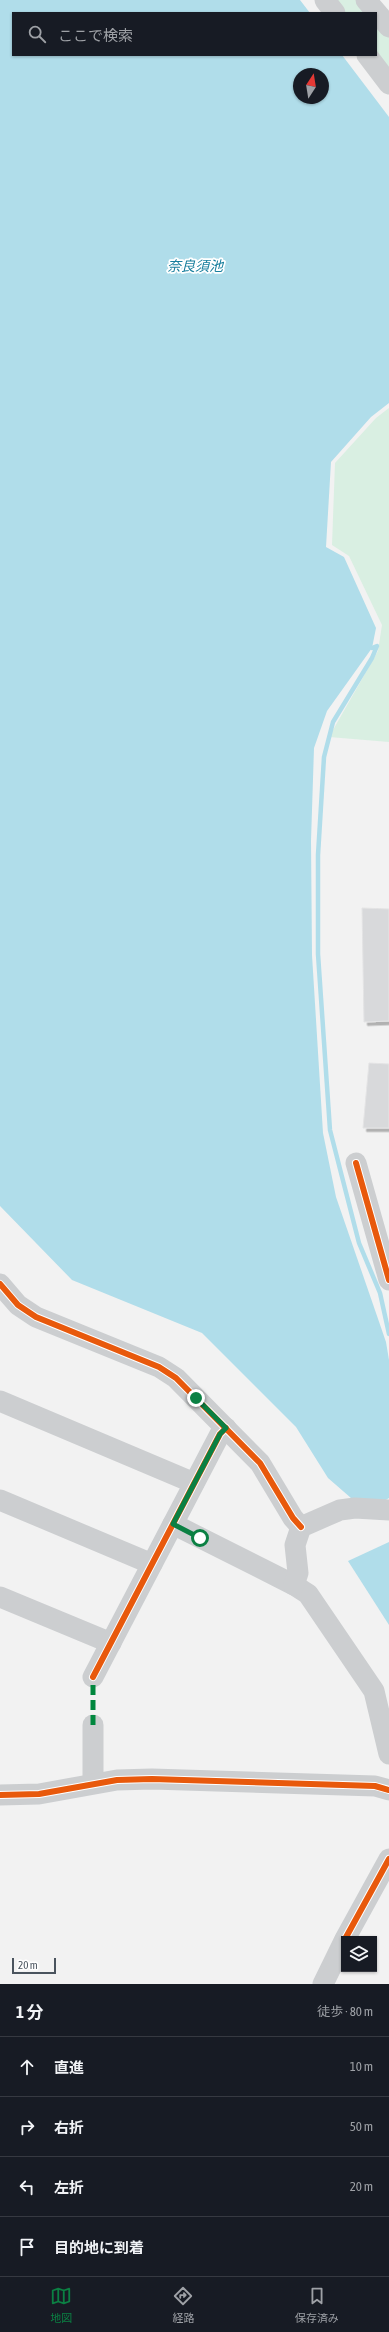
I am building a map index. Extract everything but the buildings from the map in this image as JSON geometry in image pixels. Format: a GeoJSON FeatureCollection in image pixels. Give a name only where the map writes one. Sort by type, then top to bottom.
{"type":"FeatureCollection","features":[{"type":"Feature","properties":{"kind":"street"},"geometry":{"type":"LineString","coordinates":[[325,0],[334,12]]}},
{"type":"Feature","properties":{"kind":"street"},"geometry":{"type":"LineString","coordinates":[[366,0],[376,12]]}},
{"type":"Feature","properties":{"kind":"street"},"geometry":{"type":"LineString","coordinates":[[377,13],[389,27]]}},
{"type":"Feature","properties":{"kind":"street"},"geometry":{"type":"LineString","coordinates":[[368,56],[389,84]]}},
{"type":"Feature","properties":{"kind":"street"},"geometry":{"type":"LineString","coordinates":[[356,1163],[389,1280]]}},
{"type":"Feature","properties":{"kind":"street"},"geometry":{"type":"LineString","coordinates":[[0,1284],[9,1303],[36,1317],[159,1367],[176,1378],[260,1463],[293,1518],[301,1527]]}},
{"type":"Feature","properties":{"kind":"street"},"geometry":{"type":"LineString","coordinates":[[0,1401],[194,1483]]}},
{"type":"Feature","properties":{"kind":"street"},"geometry":{"type":"LineString","coordinates":[[93,1677],[220,1434],[226,1428]]}},
{"type":"Feature","properties":{"kind":"street"},"geometry":{"type":"LineString","coordinates":[[0,1500],[152,1564]]}},
{"type":"Feature","properties":{"kind":"street"},"geometry":{"type":"LineString","coordinates":[[294,1585],[298,1573],[295,1545],[301,1527],[340,1510],[355,1508],[389,1510]]}},
{"type":"Feature","properties":{"kind":"street"},"geometry":{"type":"LineString","coordinates":[[173,1524],[294,1585],[308,1594],[374,1691],[389,1754]]}},
{"type":"Feature","properties":{"kind":"street"},"geometry":{"type":"LineString","coordinates":[[0,1598],[111,1644]]}},
{"type":"Feature","properties":{"kind":"street"},"geometry":{"type":"LineString","coordinates":[[93,1725],[93,1783]]}},
{"type":"Feature","properties":{"kind":"street"},"geometry":{"type":"LineString","coordinates":[[0,1795],[40,1794],[93,1783],[152,1780],[375,1786],[389,1790]]}},
{"type":"Feature","properties":{"kind":"street"},"geometry":{"type":"LineString","coordinates":[[347,1936],[389,1858]]}},
{"type":"Feature","properties":{"kind":"street"},"geometry":{"type":"LineString","coordinates":[[323,1984],[341,1948]]}},
{"type":"Feature","properties":{"kind":"green space"},"geometry":{"type":"Polygon","coordinates":[[[334,0],[360,0],[370,12],[343,12],[334,0]]]}},
{"type":"Feature","properties":{"kind":"green space"},"geometry":{"type":"Polygon","coordinates":[[[377,20],[389,34],[389,72],[377,56],[377,20]]]}},
{"type":"Feature","properties":{"kind":"green space"},"geometry":{"type":"Polygon","coordinates":[[[389,408],[389,742],[329,737],[378,651],[382,625],[349,556],[332,545],[335,463],[376,418],[389,408]]]}},
{"type":"Feature","properties":{"kind":"water","name":"奈良須池"},"geometry":{"type":"Polygon","coordinates":[[[0,0],[300,0],[309,12],[12,12],[12,56],[343,56],[389,117],[389,403],[371,417],[331,462],[326,547],[344,557],[376,628],[372,648],[327,711],[314,748],[311,841],[312,955],[323,1133],[336,1197],[386,1342],[389,1360],[389,1498],[384,1501],[351,1498],[328,1478],[296,1427],[202,1333],[72,1280],[0,1206],[0,0]]]}},
{"type":"Feature","properties":{"kind":"water"},"geometry":{"type":"Polygon","coordinates":[[[389,1542],[389,1625],[348,1561],[389,1542]]]}},
{"type":"Feature","properties":{"kind":"waterway"},"geometry":{"type":"LineString","coordinates":[[372,648],[377,646],[372,658],[333,722],[324,757],[318,855],[318,954],[330,1130],[359,1243],[380,1293],[389,1334]]}},
{"type":"Feature","properties":{"kind":"marked path"},"geometry":{"type":"LineString","coordinates":[[93,1677],[93,1725]]}},
{"type":"Feature","properties":{"kind":"cycle path"},"geometry":{"type":"LineString","coordinates":[[356,1163],[389,1280]]}},
{"type":"Feature","properties":{"kind":"cycle path"},"geometry":{"type":"LineString","coordinates":[[0,1284],[18,1305],[36,1317],[159,1367],[176,1378],[260,1463],[293,1518],[301,1527]]}},
{"type":"Feature","properties":{"kind":"cycle path"},"geometry":{"type":"LineString","coordinates":[[93,1677],[220,1434],[226,1428]]}},
{"type":"Feature","properties":{"kind":"cycle path"},"geometry":{"type":"LineString","coordinates":[[0,1795],[39,1794],[117,1780],[152,1779],[375,1786],[389,1790]]}},
{"type":"Feature","properties":{"kind":"cycle path"},"geometry":{"type":"LineString","coordinates":[[347,1936],[389,1859]]}},
{"type":"Feature","properties":{"kind":"route"},"geometry":{"type":"LineString","coordinates":[[196,1398],[226,1428],[220,1434],[173,1524],[200,1538]]}}]}
